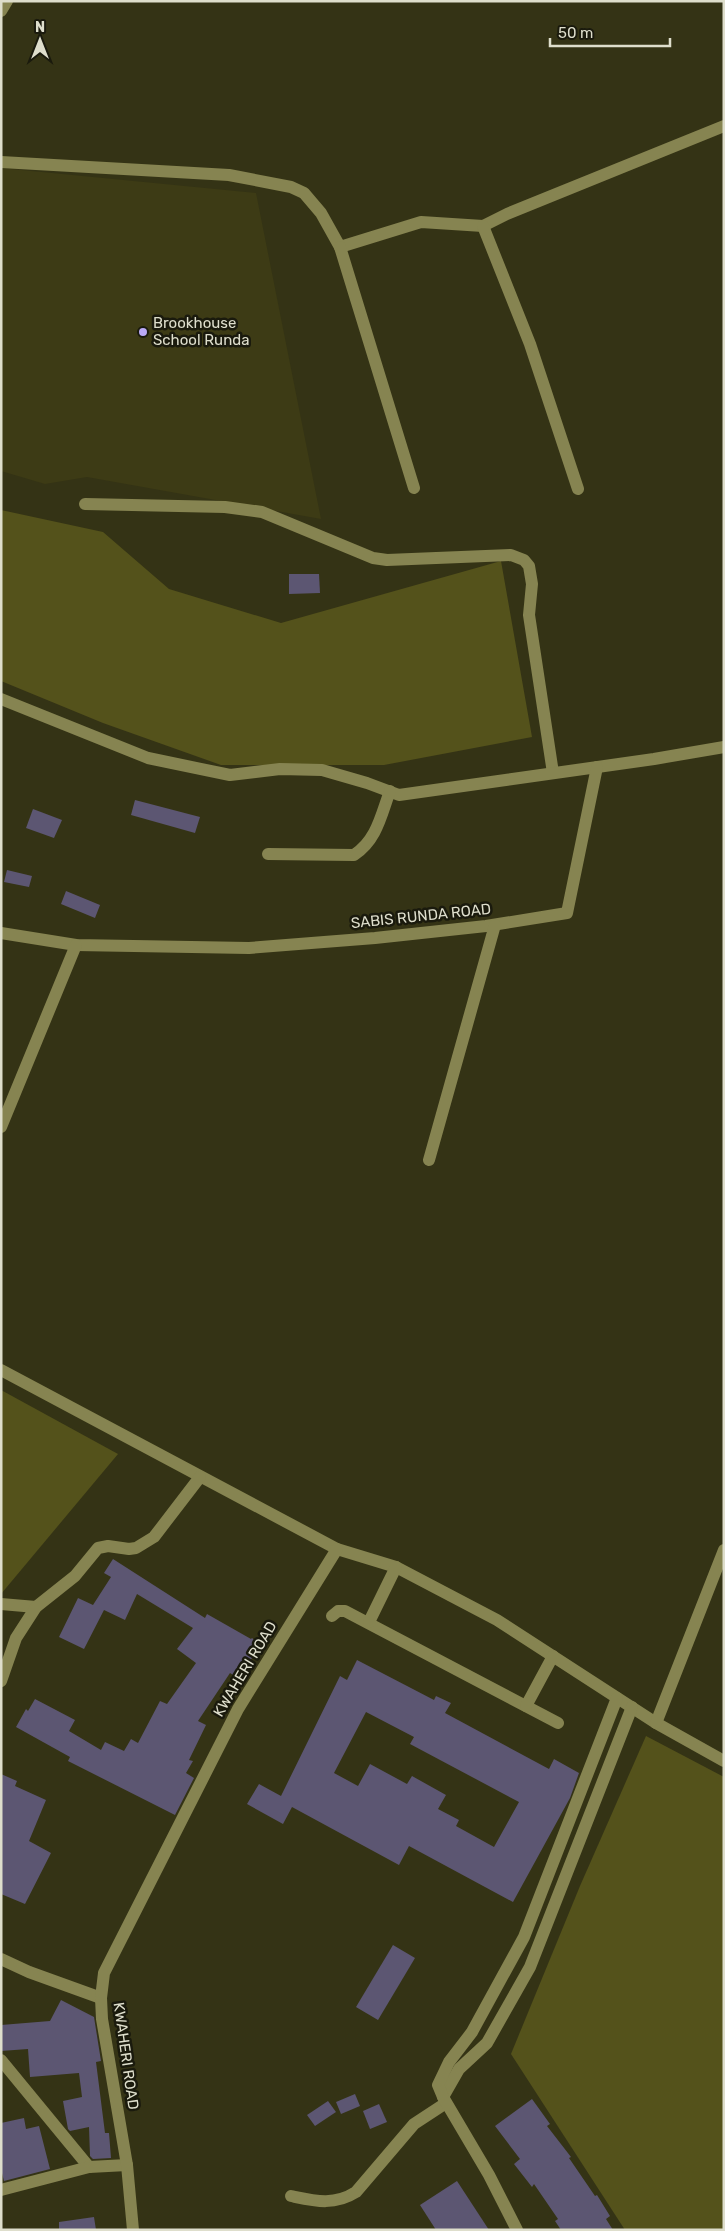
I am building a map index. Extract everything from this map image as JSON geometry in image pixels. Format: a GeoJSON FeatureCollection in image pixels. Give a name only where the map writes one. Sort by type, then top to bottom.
{"type":"FeatureCollection","features":[{"type":"Feature","properties":{"kind":"street"},"geometry":{"type":"LineString","coordinates":[[1,11],[7,1]]}},
{"type":"Feature","properties":{"kind":"street"},"geometry":{"type":"LineString","coordinates":[[340,247],[421,222],[483,226],[507,214],[724,126]]}},
{"type":"Feature","properties":{"kind":"street"},"geometry":{"type":"LineString","coordinates":[[1,162],[229,175],[291,187],[304,194],[320,213],[340,247],[414,488]]}},
{"type":"Feature","properties":{"kind":"street"},"geometry":{"type":"LineString","coordinates":[[483,226],[530,344],[578,489]]}},
{"type":"Feature","properties":{"kind":"street"},"geometry":{"type":"LineString","coordinates":[[85,504],[225,507],[262,512],[373,558],[387,560],[511,555],[524,560],[529,566],[532,584],[529,615],[553,773]]}},
{"type":"Feature","properties":{"kind":"street"},"geometry":{"type":"LineString","coordinates":[[1,699],[148,758],[230,775],[280,769],[322,770],[399,794],[724,747]]}},
{"type":"Feature","properties":{"kind":"street","name":"SABIS RUNDA ROAD"},"geometry":{"type":"LineString","coordinates":[[1,933],[76,945],[249,948],[375,938],[494,925],[567,913],[596,767]]}},
{"type":"Feature","properties":{"kind":"street"},"geometry":{"type":"LineString","coordinates":[[268,854],[354,855],[366,848],[374,836],[390,791]]}},
{"type":"Feature","properties":{"kind":"street"},"geometry":{"type":"LineString","coordinates":[[429,1160],[494,925]]}},
{"type":"Feature","properties":{"kind":"street"},"geometry":{"type":"LineString","coordinates":[[1,1127],[76,945]]}},
{"type":"Feature","properties":{"kind":"street"},"geometry":{"type":"LineString","coordinates":[[1,1370],[336,1549],[396,1567],[497,1620],[656,1723],[724,1761]]}},
{"type":"Feature","properties":{"kind":"street"},"geometry":{"type":"LineString","coordinates":[[1,1681],[16,1638],[36,1607],[75,1576],[98,1548],[108,1546],[136,1548],[154,1537],[200,1477]]}},
{"type":"Feature","properties":{"kind":"street","name":"KWAHERI ROAD"},"geometry":{"type":"LineString","coordinates":[[133,2230],[127,2165],[107,2056],[101,1998],[104,1974],[238,1708],[336,1549]]}},
{"type":"Feature","properties":{"kind":"street"},"geometry":{"type":"LineString","coordinates":[[656,1723],[724,1550]]}},
{"type":"Feature","properties":{"kind":"street"},"geometry":{"type":"LineString","coordinates":[[369,1622],[396,1567]]}},
{"type":"Feature","properties":{"kind":"street"},"geometry":{"type":"LineString","coordinates":[[1,1604],[36,1607]]}},
{"type":"Feature","properties":{"kind":"street"},"geometry":{"type":"LineString","coordinates":[[332,1616],[338,1611],[344,1611],[369,1622],[558,1723]]}},
{"type":"Feature","properties":{"kind":"street"},"geometry":{"type":"LineString","coordinates":[[526,1706],[553,1656]]}},
{"type":"Feature","properties":{"kind":"street"},"geometry":{"type":"LineString","coordinates":[[517,2230],[489,2175],[444,2100],[438,2085],[450,2062],[472,2032],[524,1937],[616,1698]]}},
{"type":"Feature","properties":{"kind":"street"},"geometry":{"type":"LineString","coordinates":[[291,2196],[323,2202],[347,2198],[356,2192],[414,2124],[444,2100],[459,2069],[486,2043],[530,1967],[632,1708]]}},
{"type":"Feature","properties":{"kind":"street"},"geometry":{"type":"LineString","coordinates":[[1,1959],[29,1972],[101,1998]]}},
{"type":"Feature","properties":{"kind":"street"},"geometry":{"type":"LineString","coordinates":[[512,1960],[530,1967]]}},
{"type":"Feature","properties":{"kind":"street"},"geometry":{"type":"LineString","coordinates":[[1,2060],[88,2167]]}},
{"type":"Feature","properties":{"kind":"street"},"geometry":{"type":"LineString","coordinates":[[1,2190],[88,2167],[127,2165]]}},
{"type":"Feature","properties":{"kind":"shaded area","name":"Brookhouse School Runda"},"geometry":{"type":"Polygon","coordinates":[[[1,168],[256,193],[321,519],[87,477],[45,484],[1,471],[1,168]]]}},
{"type":"Feature","properties":{"kind":"shaded area"},"geometry":{"type":"Polygon","coordinates":[[[1,510],[103,532],[169,589],[281,623],[501,561],[532,737],[384,765],[221,765],[103,723],[1,681],[1,510]]]}},
{"type":"Feature","properties":{"kind":"shaded area"},"geometry":{"type":"Polygon","coordinates":[[[1,1390],[118,1454],[1,1594],[1,1390]]]}},
{"type":"Feature","properties":{"kind":"shaded area"},"geometry":{"type":"Polygon","coordinates":[[[646,1736],[724,1777],[724,2230],[625,2230],[511,2054],[580,1886],[646,1736]]]}},
{"type":"Feature","properties":{"kind":"building"},"geometry":{"type":"Polygon","coordinates":[[[289,574],[319,574],[320,593],[289,594],[289,574]]]}},
{"type":"Feature","properties":{"kind":"building"},"geometry":{"type":"Polygon","coordinates":[[[135,800],[200,817],[195,833],[131,815],[135,800]]]}},
{"type":"Feature","properties":{"kind":"building"},"geometry":{"type":"Polygon","coordinates":[[[33,809],[62,820],[54,838],[26,828],[33,809]]]}},
{"type":"Feature","properties":{"kind":"building"},"geometry":{"type":"Polygon","coordinates":[[[7,870],[32,876],[29,887],[4,882],[7,870]]]}},
{"type":"Feature","properties":{"kind":"building"},"geometry":{"type":"Polygon","coordinates":[[[66,891],[100,905],[95,918],[61,904],[66,891]]]}},
{"type":"Feature","properties":{"kind":"building"},"geometry":{"type":"Polygon","coordinates":[[[113,1559],[205,1618],[207,1614],[252,1638],[262,1646],[236,1677],[230,1673],[198,1721],[206,1725],[189,1760],[193,1761],[186,1773],[194,1778],[175,1815],[68,1761],[70,1757],[16,1727],[26,1709],[28,1711],[35,1699],[75,1720],[69,1731],[101,1750],[105,1742],[124,1751],[131,1739],[138,1743],[160,1701],[167,1704],[196,1663],[177,1649],[193,1628],[137,1594],[125,1620],[104,1610],[84,1649],[59,1637],[78,1598],[93,1605],[111,1577],[104,1573],[113,1559]]]}},
{"type":"Feature","properties":{"kind":"building"},"geometry":{"type":"Polygon","coordinates":[[[357,1660],[434,1700],[436,1696],[451,1703],[445,1713],[549,1769],[554,1759],[579,1773],[570,1798],[513,1902],[409,1846],[399,1865],[292,1807],[283,1824],[247,1804],[259,1784],[281,1796],[340,1676],[347,1680],[357,1660]],[[366,1712],[334,1773],[358,1786],[370,1764],[407,1784],[412,1776],[446,1795],[438,1809],[459,1820],[456,1826],[494,1847],[519,1802],[410,1744],[414,1737],[366,1712]]]}},
{"type":"Feature","properties":{"kind":"building"},"geometry":{"type":"Polygon","coordinates":[[[1,1774],[17,1781],[15,1786],[46,1800],[29,1841],[51,1853],[25,1904],[1,1894],[1,1774]]]}},
{"type":"Feature","properties":{"kind":"building"},"geometry":{"type":"Polygon","coordinates":[[[393,1945],[415,1958],[378,2020],[356,2007],[393,1945]]]}},
{"type":"Feature","properties":{"kind":"building"},"geometry":{"type":"Polygon","coordinates":[[[61,2000],[94,2017],[101,2061],[96,2062],[105,2133],[109,2133],[111,2158],[93,2159],[90,2156],[89,2127],[70,2131],[68,2129],[63,2101],[82,2097],[79,2073],[30,2077],[28,2049],[1,2051],[1,2025],[50,2021],[61,2000]]]}},
{"type":"Feature","properties":{"kind":"building"},"geometry":{"type":"Polygon","coordinates":[[[355,2094],[360,2106],[341,2114],[336,2102],[355,2094]]]}},
{"type":"Feature","properties":{"kind":"building"},"geometry":{"type":"Polygon","coordinates":[[[532,2099],[550,2124],[547,2126],[571,2157],[569,2158],[595,2196],[597,2195],[610,2216],[606,2219],[613,2230],[561,2230],[555,2221],[558,2219],[534,2184],[532,2187],[514,2164],[520,2159],[495,2126],[532,2099]]]}},
{"type":"Feature","properties":{"kind":"building"},"geometry":{"type":"Polygon","coordinates":[[[328,2101],[336,2112],[315,2126],[307,2115],[328,2101]]]}},
{"type":"Feature","properties":{"kind":"building"},"geometry":{"type":"Polygon","coordinates":[[[379,2104],[387,2122],[370,2129],[363,2111],[379,2104]]]}},
{"type":"Feature","properties":{"kind":"building"},"geometry":{"type":"Polygon","coordinates":[[[24,2118],[26,2129],[39,2126],[50,2169],[4,2181],[1,2169],[1,2123],[24,2118]]]}},
{"type":"Feature","properties":{"kind":"building"},"geometry":{"type":"Polygon","coordinates":[[[457,2181],[489,2230],[436,2230],[420,2205],[457,2181]]]}},
{"type":"Feature","properties":{"kind":"building"},"geometry":{"type":"Polygon","coordinates":[[[94,2217],[96,2230],[59,2230],[59,2222],[94,2217]]]}},
{"type":"Feature","properties":{"kind":"place","name":"Brookhouse School Runda"},"geometry":{"type":"Point","coordinates":[143,332]}}]}
